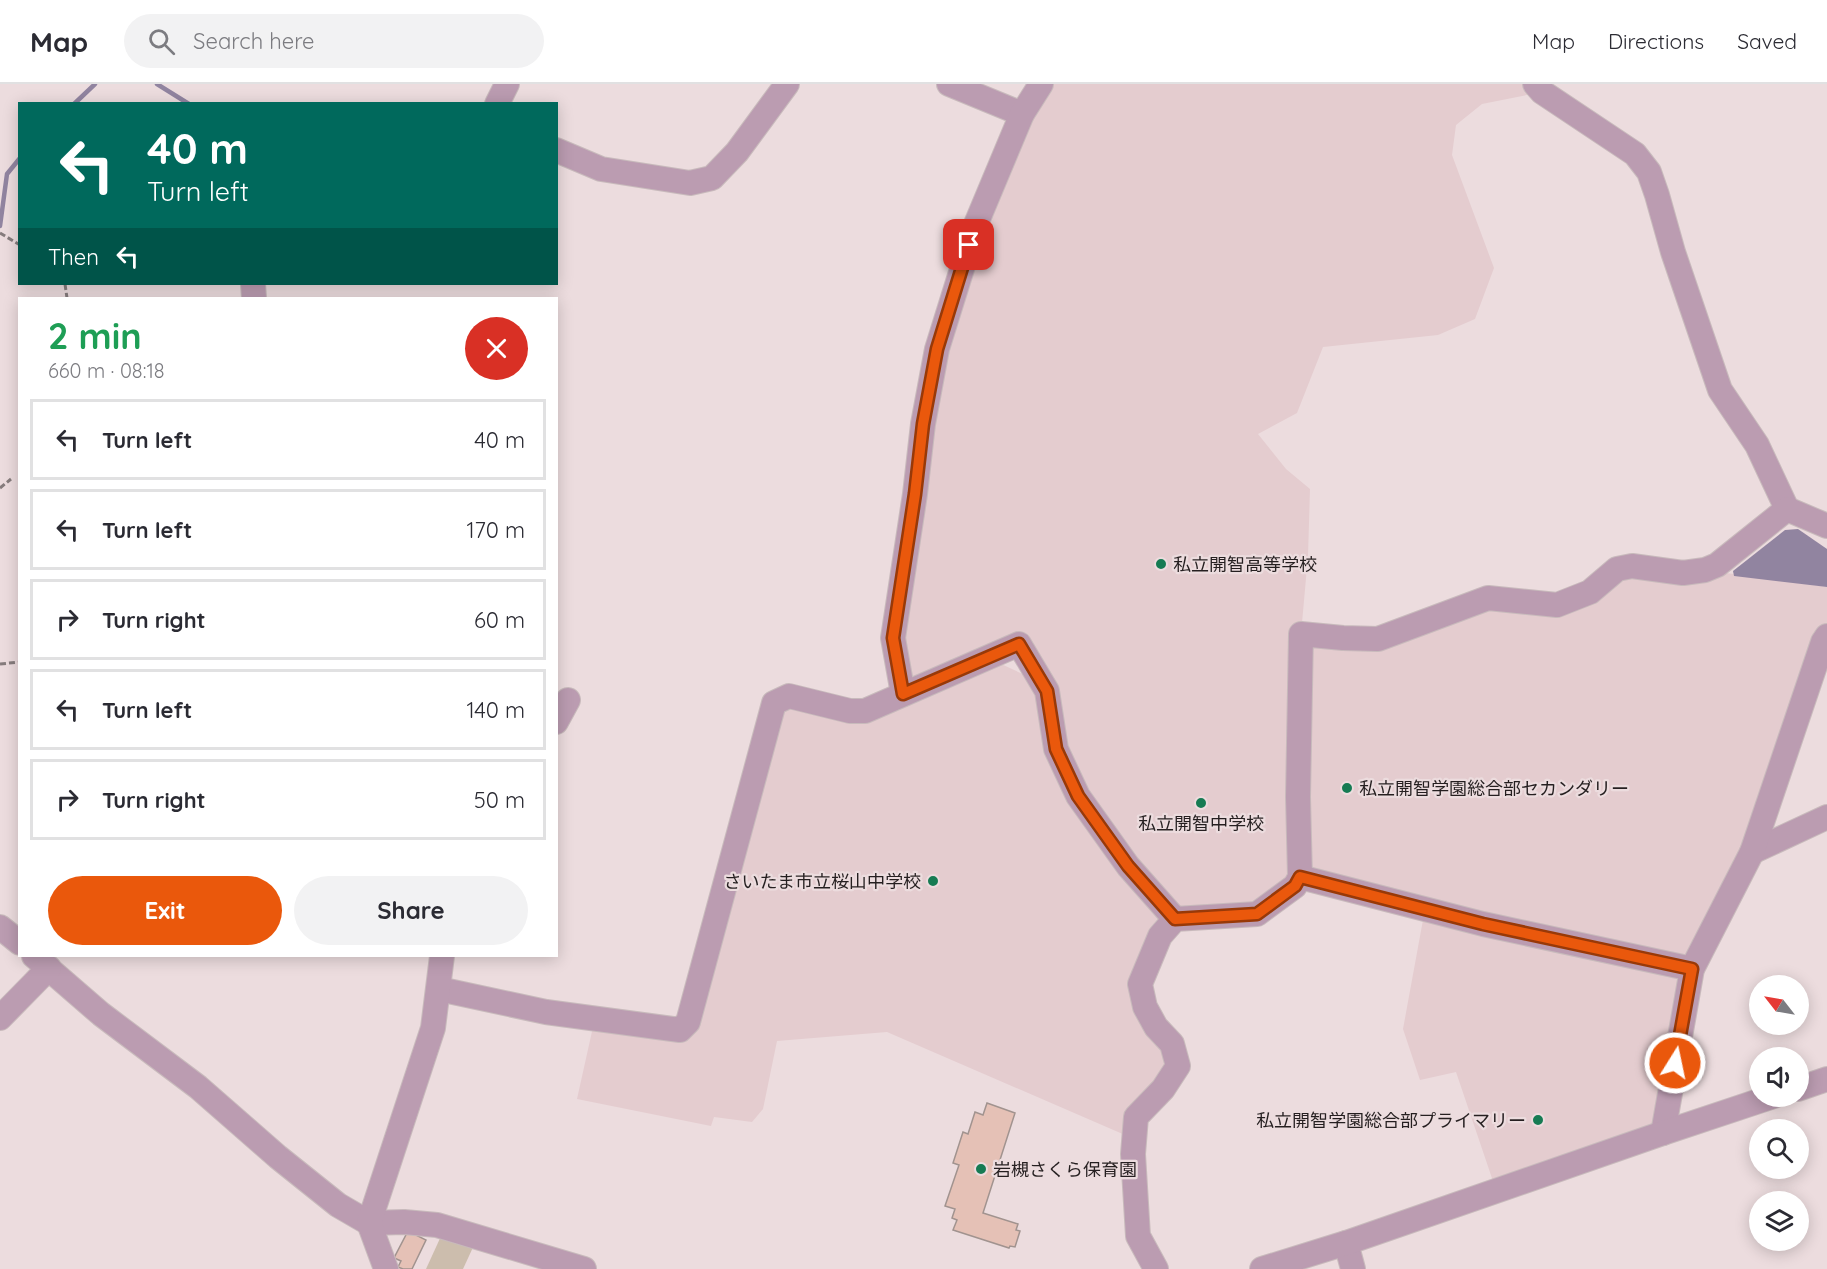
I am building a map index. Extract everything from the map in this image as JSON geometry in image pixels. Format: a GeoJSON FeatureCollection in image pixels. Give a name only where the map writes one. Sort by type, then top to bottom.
{"type":"FeatureCollection","features":[{"type":"Feature","properties":{"kind":"street"},"geometry":{"type":"LineString","coordinates":[[498,102],[507,84]]}},
{"type":"Feature","properties":{"kind":"street"},"geometry":{"type":"LineString","coordinates":[[558,151],[601,170],[690,183],[712,178],[737,152],[787,84]]}},
{"type":"Feature","properties":{"kind":"street"},"geometry":{"type":"LineString","coordinates":[[949,84],[1022,114]]}},
{"type":"Feature","properties":{"kind":"street"},"geometry":{"type":"LineString","coordinates":[[903,694],[893,638],[923,424],[937,349],[976,224],[1022,114],[1041,84]]}},
{"type":"Feature","properties":{"kind":"street"},"geometry":{"type":"LineString","coordinates":[[1534,84],[1542,92],[1635,154],[1649,172],[1673,252],[1720,390],[1757,446],[1787,509],[1827,526]]}},
{"type":"Feature","properties":{"kind":"street"},"geometry":{"type":"LineString","coordinates":[[1156,1269],[1138,1236],[1133,1154],[1136,1117],[1163,1089],[1178,1066],[1172,1044],[1156,1027],[1145,1007],[1140,984],[1160,936],[1175,919],[1257,914],[1295,886],[1300,877],[1298,797],[1301,634],[1378,639],[1488,598],[1557,605],[1590,592],[1617,569],[1632,566],[1683,573],[1705,570],[1717,565],[1787,509]]}},
{"type":"Feature","properties":{"kind":"street"},"geometry":{"type":"LineString","coordinates":[[1663,1133],[1692,969],[1752,852],[1823,642],[1827,636]]}},
{"type":"Feature","properties":{"kind":"street"},"geometry":{"type":"LineString","coordinates":[[439,989],[546,1012],[680,1030],[688,1022],[774,703],[789,696],[850,711],[865,711],[1019,644],[1047,691],[1056,749],[1078,796],[1128,866],[1175,919]]}},
{"type":"Feature","properties":{"kind":"street"},"geometry":{"type":"LineString","coordinates":[[558,718],[568,700]]}},
{"type":"Feature","properties":{"kind":"street"},"geometry":{"type":"LineString","coordinates":[[1752,852],[1827,817]]}},
{"type":"Feature","properties":{"kind":"street"},"geometry":{"type":"LineString","coordinates":[[1300,877],[1483,924],[1692,969]]}},
{"type":"Feature","properties":{"kind":"street"},"geometry":{"type":"LineString","coordinates":[[0,927],[18,942]]}},
{"type":"Feature","properties":{"kind":"street"},"geometry":{"type":"LineString","coordinates":[[386,1269],[369,1223],[433,1028],[442,957]]}},
{"type":"Feature","properties":{"kind":"street"},"geometry":{"type":"LineString","coordinates":[[0,1018],[41,962],[100,1014],[198,1087],[278,1157],[338,1205],[369,1223],[404,1222],[437,1226],[584,1269]]}},
{"type":"Feature","properties":{"kind":"street"},"geometry":{"type":"LineString","coordinates":[[1809,1085],[1827,1079]]}},
{"type":"Feature","properties":{"kind":"street"},"geometry":{"type":"LineString","coordinates":[[1262,1269],[1346,1243],[1749,1104]]}},
{"type":"Feature","properties":{"kind":"street"},"geometry":{"type":"LineString","coordinates":[[1346,1243],[1353,1269]]}},
{"type":"Feature","properties":{"kind":"path"},"geometry":{"type":"LineString","coordinates":[[0,233],[18,244]]}},
{"type":"Feature","properties":{"kind":"path"},"geometry":{"type":"LineString","coordinates":[[0,488],[11,479]]}},
{"type":"Feature","properties":{"kind":"path"},"geometry":{"type":"LineString","coordinates":[[0,664],[18,662]]}},
{"type":"Feature","properties":{"kind":"shaded area"},"geometry":{"type":"Polygon","coordinates":[[[1041,84],[1534,84],[1542,92],[1482,104],[1456,125],[1452,155],[1494,268],[1475,319],[1438,335],[1323,347],[1297,413],[1258,434],[1286,469],[1310,489],[1308,556],[1301,634],[1343,638],[1488,598],[1567,602],[1617,569],[1705,570],[1827,587],[1827,636],[1752,852],[1692,969],[1663,1133],[1496,1190],[1456,1072],[1420,1080],[1403,1029],[1425,909],[1300,877],[1257,914],[1175,919],[1078,796],[1019,644],[903,694],[893,638],[937,349],[1041,84]]]}},
{"type":"Feature","properties":{"kind":"shaded area"},"geometry":{"type":"Polygon","coordinates":[[[1798,529],[1827,549],[1827,587],[1734,576],[1733,571],[1785,530],[1798,529]]]}},
{"type":"Feature","properties":{"kind":"shaded area","name":"さいたま市立桜山中学校"},"geometry":{"type":"Polygon","coordinates":[[[999,663],[1027,676],[1039,695],[1052,759],[1161,906],[1157,934],[1141,966],[1173,1057],[1125,1135],[887,1032],[777,1041],[763,1109],[752,1122],[714,1117],[711,1126],[577,1099],[593,1027],[687,1039],[776,705],[864,721],[999,663]]]}},
{"type":"Feature","properties":{"kind":"shaded area"},"geometry":{"type":"Polygon","coordinates":[[[442,1234],[475,1243],[463,1269],[426,1269],[442,1234]]]}},
{"type":"Feature","properties":{"kind":"building"},"geometry":{"type":"Polygon","coordinates":[[[987,1103],[1015,1113],[983,1213],[1018,1224],[1016,1230],[1020,1231],[1015,1247],[1010,1246],[1009,1248],[953,1230],[957,1220],[952,1218],[955,1209],[945,1206],[959,1165],[953,1163],[963,1132],[968,1134],[975,1112],[983,1115],[987,1103]]]}},
{"type":"Feature","properties":{"kind":"building"},"geometry":{"type":"Polygon","coordinates":[[[408,1231],[426,1240],[412,1269],[403,1269],[398,1267],[401,1261],[394,1258],[408,1231]]]}},
{"type":"Feature","properties":{"kind":"waterway"},"geometry":{"type":"LineString","coordinates":[[76,102],[95,84]]}},
{"type":"Feature","properties":{"kind":"waterway"},"geometry":{"type":"LineString","coordinates":[[157,84],[186,102]]}},
{"type":"Feature","properties":{"kind":"waterway"},"geometry":{"type":"LineString","coordinates":[[0,226],[7,174],[18,160]]}},
{"type":"Feature","properties":{"kind":"place","name":"私立開智高等学校"},"geometry":{"type":"Point","coordinates":[1161,564]}},
{"type":"Feature","properties":{"kind":"place","name":"私立開智学園総合部セカンダリー"},"geometry":{"type":"Point","coordinates":[1347,788]}},
{"type":"Feature","properties":{"kind":"place","name":"私立開智中学校"},"geometry":{"type":"Point","coordinates":[1201,803]}},
{"type":"Feature","properties":{"kind":"place","name":"さいたま市立桜山中学校"},"geometry":{"type":"Point","coordinates":[933,881]}},
{"type":"Feature","properties":{"kind":"place","name":"私立開智学園総合部プライマリー"},"geometry":{"type":"Point","coordinates":[1538,1120]}},
{"type":"Feature","properties":{"kind":"place","name":"岩槻さくら保育園"},"geometry":{"type":"Point","coordinates":[981,1169]}},
{"type":"Feature","properties":{"kind":"route"},"geometry":{"type":"LineString","coordinates":[[969,245],[937,349],[923,424],[893,638],[903,694],[1019,644],[1047,691],[1056,749],[1078,796],[1128,866],[1175,919],[1257,914],[1295,886],[1300,877],[1483,924],[1692,969],[1675,1063]]}}]}
